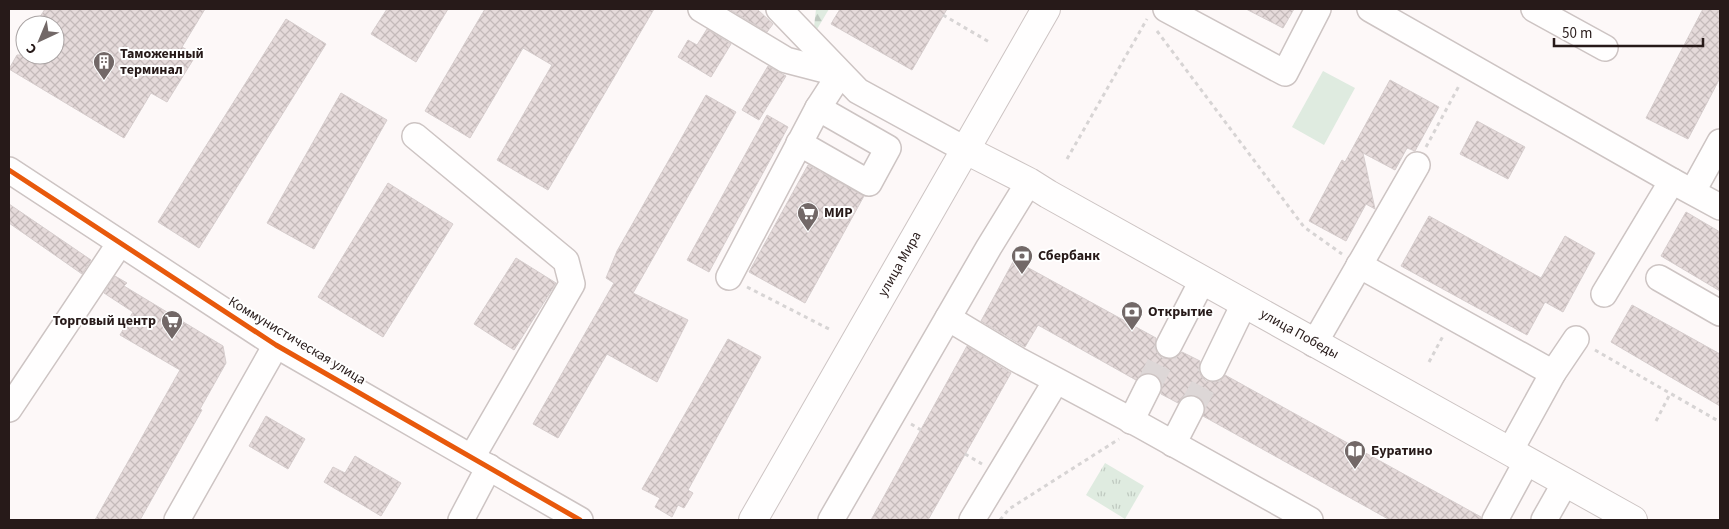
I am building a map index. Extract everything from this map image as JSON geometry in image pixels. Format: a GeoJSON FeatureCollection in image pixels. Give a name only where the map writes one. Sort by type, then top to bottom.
{"type":"FeatureCollection","features":[{"type":"Feature","properties":{"kind":"main road","name":"улица Мира"},"geometry":{"type":"LineString","coordinates":[[753,520],[1046,9]]}},
{"type":"Feature","properties":{"kind":"main road","name":"улица Победы"},"geometry":{"type":"LineString","coordinates":[[966,150],[1029,182],[1314,344],[1633,520]]}},
{"type":"Feature","properties":{"kind":"street"},"geometry":{"type":"LineString","coordinates":[[778,9],[858,92],[966,150]]}},
{"type":"Feature","properties":{"kind":"street"},"geometry":{"type":"LineString","coordinates":[[1154,13],[1285,73],[1318,9]]}},
{"type":"Feature","properties":{"kind":"street"},"geometry":{"type":"LineString","coordinates":[[1370,9],[1720,207]]}},
{"type":"Feature","properties":{"kind":"street"},"geometry":{"type":"LineString","coordinates":[[1534,9],[1605,48]]}},
{"type":"Feature","properties":{"kind":"street"},"geometry":{"type":"LineString","coordinates":[[705,12],[786,60],[840,74]]}},
{"type":"Feature","properties":{"kind":"street"},"geometry":{"type":"LineString","coordinates":[[729,277],[818,108],[840,74]]}},
{"type":"Feature","properties":{"kind":"street"},"geometry":{"type":"LineString","coordinates":[[799,143],[869,183],[888,148],[818,108]]}},
{"type":"Feature","properties":{"kind":"street"},"geometry":{"type":"LineString","coordinates":[[415,136],[566,261],[572,284],[481,462],[461,520]]}},
{"type":"Feature","properties":{"kind":"street"},"geometry":{"type":"LineString","coordinates":[[1604,294],[1682,186],[1720,142]]}},
{"type":"Feature","properties":{"kind":"street"},"geometry":{"type":"LineString","coordinates":[[1314,344],[1417,165]]}},
{"type":"Feature","properties":{"kind":"street","name":"Коммунистическая улица"},"geometry":{"type":"LineString","coordinates":[[9,170],[276,345],[580,520]]}},
{"type":"Feature","properties":{"kind":"street"},"geometry":{"type":"LineString","coordinates":[[831,520],[1029,182]]}},
{"type":"Feature","properties":{"kind":"street"},"geometry":{"type":"LineString","coordinates":[[9,409],[120,243]]}},
{"type":"Feature","properties":{"kind":"street"},"geometry":{"type":"LineString","coordinates":[[1359,265],[1553,373]]}},
{"type":"Feature","properties":{"kind":"street"},"geometry":{"type":"LineString","coordinates":[[1659,278],[1720,313]]}},
{"type":"Feature","properties":{"kind":"street"},"geometry":{"type":"LineString","coordinates":[[1169,346],[1202,281]]}},
{"type":"Feature","properties":{"kind":"street"},"geometry":{"type":"LineString","coordinates":[[1213,368],[1244,304]]}},
{"type":"Feature","properties":{"kind":"street"},"geometry":{"type":"LineString","coordinates":[[948,318],[1056,381],[1310,520]]}},
{"type":"Feature","properties":{"kind":"street"},"geometry":{"type":"LineString","coordinates":[[1495,520],[1518,456],[1553,373],[1576,339]]}},
{"type":"Feature","properties":{"kind":"street"},"geometry":{"type":"LineString","coordinates":[[177,520],[276,345]]}},
{"type":"Feature","properties":{"kind":"street"},"geometry":{"type":"LineString","coordinates":[[972,520],[1056,381]]}},
{"type":"Feature","properties":{"kind":"street"},"geometry":{"type":"LineString","coordinates":[[1135,423],[1148,387]]}},
{"type":"Feature","properties":{"kind":"street"},"geometry":{"type":"LineString","coordinates":[[1172,444],[1191,409]]}},
{"type":"Feature","properties":{"kind":"street"},"geometry":{"type":"LineString","coordinates":[[1544,520],[1565,483]]}},
{"type":"Feature","properties":{"kind":"path"},"geometry":{"type":"LineString","coordinates":[[1067,159],[1154,13],[1304,226],[1359,265]]}},
{"type":"Feature","properties":{"kind":"path"},"geometry":{"type":"LineString","coordinates":[[943,15],[991,43]]}},
{"type":"Feature","properties":{"kind":"path"},"geometry":{"type":"LineString","coordinates":[[1417,165],[1470,65]]}},
{"type":"Feature","properties":{"kind":"path"},"geometry":{"type":"LineString","coordinates":[[729,277],[829,329]]}},
{"type":"Feature","properties":{"kind":"path"},"geometry":{"type":"LineString","coordinates":[[1429,362],[1454,318]]}},
{"type":"Feature","properties":{"kind":"path"},"geometry":{"type":"LineString","coordinates":[[1576,339],[1720,422]]}},
{"type":"Feature","properties":{"kind":"path"},"geometry":{"type":"LineString","coordinates":[[1656,421],[1670,394]]}},
{"type":"Feature","properties":{"kind":"path"},"geometry":{"type":"LineString","coordinates":[[1000,520],[1009,509],[1135,423]]}},
{"type":"Feature","properties":{"kind":"green space"},"geometry":{"type":"Polygon","coordinates":[[[816,9],[829,9],[813,36],[816,9]]]}},
{"type":"Feature","properties":{"kind":"green space"},"geometry":{"type":"Polygon","coordinates":[[[1323,71],[1355,88],[1324,145],[1292,127],[1323,71]]]}},
{"type":"Feature","properties":{"kind":"green space"},"geometry":{"type":"Polygon","coordinates":[[[1105,463],[1144,486],[1125,519],[1086,495],[1105,463]]]}},
{"type":"Feature","properties":{"kind":"building","name":"Таможенный терминал"},"geometry":{"type":"Polygon","coordinates":[[[45,9],[205,9],[182,47],[196,55],[167,102],[151,93],[124,138],[9,69],[15,58],[15,65],[65,65],[65,15],[41,15],[45,9]]]}},
{"type":"Feature","properties":{"kind":"building"},"geometry":{"type":"Polygon","coordinates":[[[387,9],[448,9],[416,62],[371,34],[387,9]]]}},
{"type":"Feature","properties":{"kind":"building"},"geometry":{"type":"Polygon","coordinates":[[[485,9],[654,9],[548,190],[497,160],[552,65],[523,48],[470,138],[425,111],[485,9]]]}},
{"type":"Feature","properties":{"kind":"building"},"geometry":{"type":"Polygon","coordinates":[[[729,9],[757,9],[773,24],[767,32],[729,9]]]}},
{"type":"Feature","properties":{"kind":"building"},"geometry":{"type":"Polygon","coordinates":[[[840,9],[947,9],[912,70],[831,24],[840,9]]]}},
{"type":"Feature","properties":{"kind":"building"},"geometry":{"type":"Polygon","coordinates":[[[1246,9],[1294,9],[1283,28],[1246,9]]]}},
{"type":"Feature","properties":{"kind":"building"},"geometry":{"type":"Polygon","coordinates":[[[1703,9],[1720,9],[1720,78],[1688,139],[1646,118],[1703,9]]]}},
{"type":"Feature","properties":{"kind":"building"},"geometry":{"type":"Polygon","coordinates":[[[286,19],[326,44],[199,248],[158,222],[286,19]]]}},
{"type":"Feature","properties":{"kind":"building"},"geometry":{"type":"Polygon","coordinates":[[[707,29],[731,44],[711,77],[678,57],[688,40],[697,45],[707,29]]]}},
{"type":"Feature","properties":{"kind":"building"},"geometry":{"type":"Polygon","coordinates":[[[768,66],[786,76],[759,120],[742,110],[768,66]]]}},
{"type":"Feature","properties":{"kind":"building"},"geometry":{"type":"Polygon","coordinates":[[[1390,80],[1439,107],[1415,151],[1407,148],[1395,170],[1363,153],[1375,209],[1366,204],[1346,241],[1309,221],[1342,160],[1345,162],[1390,80]]]}},
{"type":"Feature","properties":{"kind":"building"},"geometry":{"type":"Polygon","coordinates":[[[341,93],[387,120],[314,249],[267,223],[341,93]]]}},
{"type":"Feature","properties":{"kind":"building"},"geometry":{"type":"Polygon","coordinates":[[[706,95],[736,112],[633,293],[688,320],[657,382],[607,354],[558,438],[533,424],[614,283],[606,278],[617,251],[706,95]]]}},
{"type":"Feature","properties":{"kind":"building"},"geometry":{"type":"Polygon","coordinates":[[[767,115],[788,127],[709,272],[687,260],[767,115]]]}},
{"type":"Feature","properties":{"kind":"building"},"geometry":{"type":"Polygon","coordinates":[[[1477,121],[1525,147],[1508,179],[1460,154],[1477,121]]]}},
{"type":"Feature","properties":{"kind":"building","name":"МИР"},"geometry":{"type":"Polygon","coordinates":[[[808,165],[864,196],[805,303],[749,272],[808,165]]]}},
{"type":"Feature","properties":{"kind":"building"},"geometry":{"type":"Polygon","coordinates":[[[388,183],[453,224],[383,337],[318,297],[388,183]]]}},
{"type":"Feature","properties":{"kind":"building"},"geometry":{"type":"Polygon","coordinates":[[[9,204],[91,260],[82,274],[9,223],[9,204]]]}},
{"type":"Feature","properties":{"kind":"building"},"geometry":{"type":"Polygon","coordinates":[[[1686,212],[1720,232],[1720,291],[1661,256],[1686,212]]]}},
{"type":"Feature","properties":{"kind":"building"},"geometry":{"type":"Polygon","coordinates":[[[1429,216],[1541,278],[1565,236],[1595,253],[1563,312],[1545,302],[1527,335],[1401,266],[1429,216]]]}},
{"type":"Feature","properties":{"kind":"building"},"geometry":{"type":"Polygon","coordinates":[[[516,258],[556,283],[514,350],[474,324],[516,258]]]}},
{"type":"Feature","properties":{"kind":"building"},"geometry":{"type":"Polygon","coordinates":[[[1014,260],[1156,338],[1155,346],[1157,353],[1162,358],[1170,359],[1177,357],[1182,352],[1200,361],[1199,370],[1201,376],[1206,381],[1215,382],[1221,380],[1225,375],[1481,517],[1481,520],[1390,520],[1203,416],[1205,408],[1203,401],[1198,396],[1190,395],[1183,397],[1178,403],[1161,394],[1160,380],[1154,374],[1147,373],[1141,375],[1136,380],[1038,325],[1025,347],[981,321],[1014,260]]]}},
{"type":"Feature","properties":{"kind":"building"},"geometry":{"type":"Polygon","coordinates":[[[115,276],[127,283],[124,286],[223,346],[226,363],[200,409],[202,410],[140,520],[95,520],[180,370],[120,335],[133,312],[104,293],[115,276]]]}},
{"type":"Feature","properties":{"kind":"building"},"geometry":{"type":"Polygon","coordinates":[[[1632,305],[1720,354],[1720,406],[1611,342],[1632,305]]]}},
{"type":"Feature","properties":{"kind":"building"},"geometry":{"type":"Polygon","coordinates":[[[728,339],[761,357],[688,490],[693,493],[684,508],[678,505],[672,517],[655,507],[660,498],[642,489],[728,339]]]}},
{"type":"Feature","properties":{"kind":"building"},"geometry":{"type":"Polygon","coordinates":[[[967,346],[1011,373],[928,520],[871,520],[967,346]]]}},
{"type":"Feature","properties":{"kind":"building"},"geometry":{"type":"Polygon","coordinates":[[[266,416],[305,439],[288,469],[249,446],[266,416]]]}},
{"type":"Feature","properties":{"kind":"building"},"geometry":{"type":"Polygon","coordinates":[[[355,456],[401,483],[381,516],[324,482],[333,467],[345,473],[355,456]]]}},
{"type":"Feature","properties":{"kind":"tunnel"},"geometry":{"type":"LineString","coordinates":[[1148,387],[1169,345]]}},
{"type":"Feature","properties":{"kind":"tunnel"},"geometry":{"type":"LineString","coordinates":[[1191,409],[1213,368]]}},
{"type":"Feature","properties":{"kind":"cycle path"},"geometry":{"type":"LineString","coordinates":[[9,170],[276,345],[580,520]]}},
{"type":"Feature","properties":{"kind":"place","name":"Таможенный терминал"},"geometry":{"type":"Point","coordinates":[104,81]}},
{"type":"Feature","properties":{"kind":"place","name":"МИР"},"geometry":{"type":"Point","coordinates":[808,232]}},
{"type":"Feature","properties":{"kind":"place","name":"Сбербанк"},"geometry":{"type":"Point","coordinates":[1022,275]}},
{"type":"Feature","properties":{"kind":"place","name":"Открытие"},"geometry":{"type":"Point","coordinates":[1132,331]}},
{"type":"Feature","properties":{"kind":"place","name":"Торговый центр"},"geometry":{"type":"Point","coordinates":[172,340]}},
{"type":"Feature","properties":{"kind":"place","name":"Буратино"},"geometry":{"type":"Point","coordinates":[1355,470]}}]}
